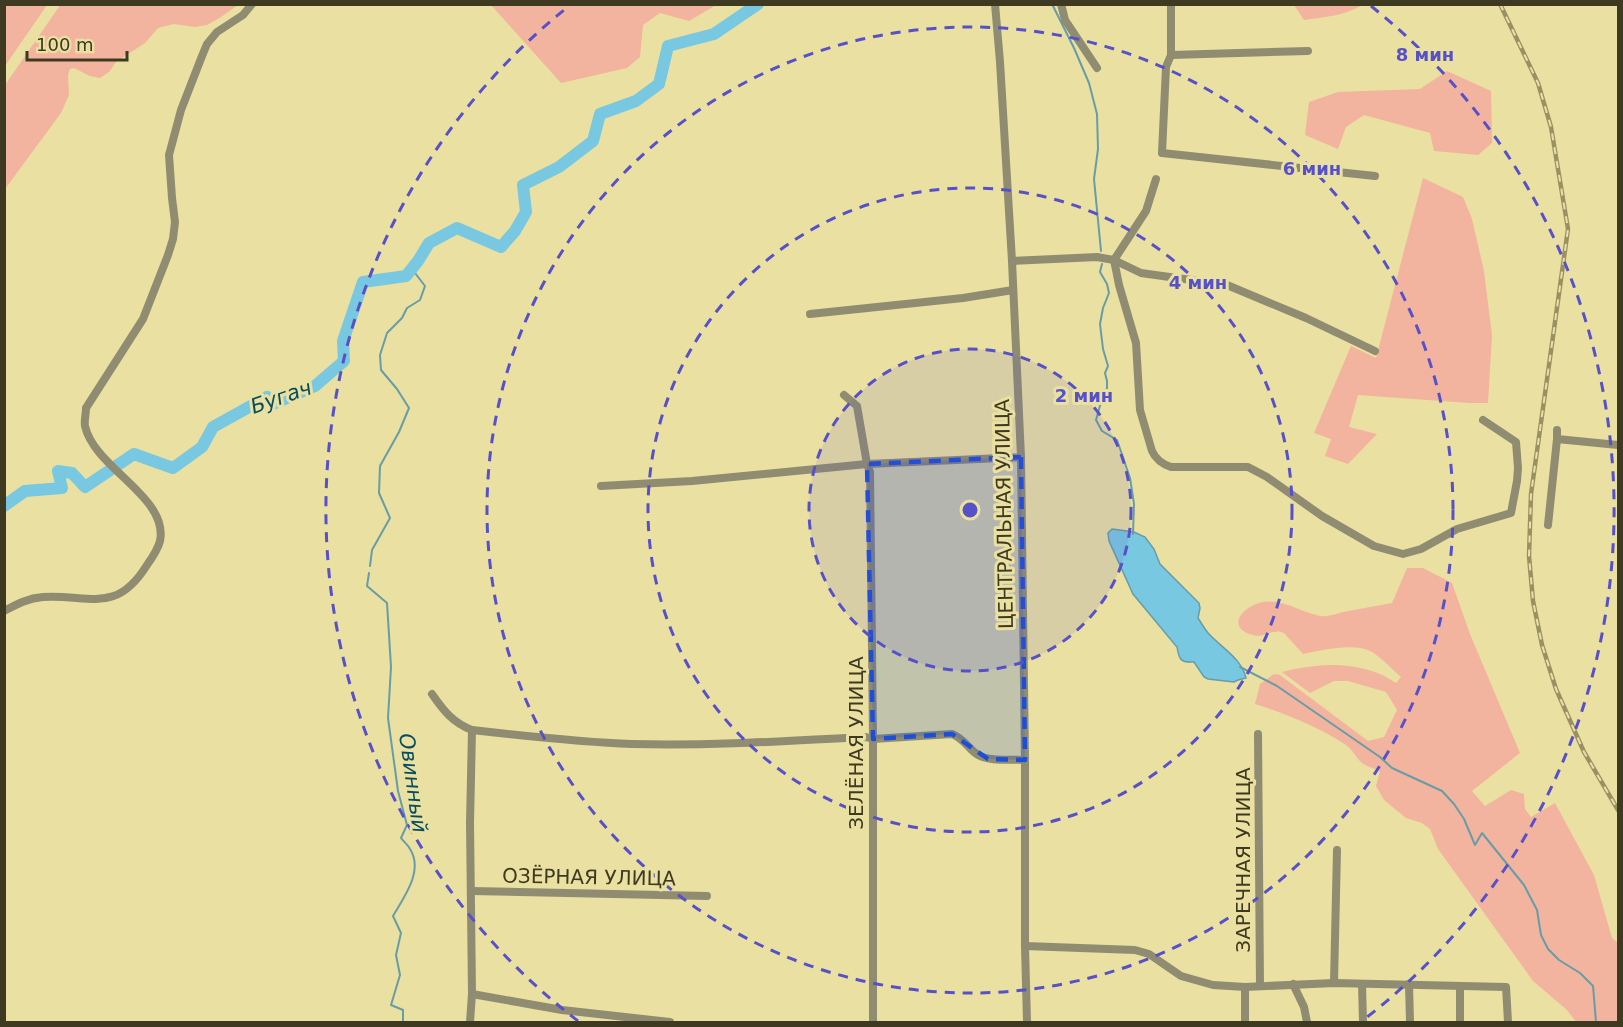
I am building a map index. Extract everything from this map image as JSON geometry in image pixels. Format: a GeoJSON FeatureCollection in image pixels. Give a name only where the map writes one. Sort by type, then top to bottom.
{"type":"FeatureCollection","features":[{"type":"Feature","properties":{"kind":"street"},"geometry":{"type":"LineString","coordinates":[[4,611],[24,600],[42,597],[97,600],[120,595],[144,570],[159,545],[159,519],[156,513],[107,462],[92,442],[84,425],[86,408],[143,319],[168,255],[175,222],[169,155],[181,110],[207,44],[217,32],[243,15],[252,4]]}},
{"type":"Feature","properties":{"kind":"street","name":"ЦЕНТРАЛЬНАЯ УЛИЦА"},"geometry":{"type":"LineString","coordinates":[[994,4],[1000,62],[1012,261],[1021,457],[1025,760],[1024,946],[1027,1023]]}},
{"type":"Feature","properties":{"kind":"street"},"geometry":{"type":"LineString","coordinates":[[1061,4],[1065,20],[1097,68]]}},
{"type":"Feature","properties":{"kind":"street"},"geometry":{"type":"LineString","coordinates":[[1171,4],[1171,55],[1166,67],[1162,153],[1375,176]]}},
{"type":"Feature","properties":{"kind":"street"},"geometry":{"type":"LineString","coordinates":[[1171,55],[1308,51]]}},
{"type":"Feature","properties":{"kind":"street"},"geometry":{"type":"LineString","coordinates":[[1156,178],[1146,211],[1114,260],[1136,343],[1140,410],[1155,456],[1166,465],[1171,467],[1248,467],[1267,477],[1322,516],[1374,546],[1402,554],[1421,549],[1457,529],[1511,513],[1518,475],[1516,442],[1483,420]]}},
{"type":"Feature","properties":{"kind":"street"},"geometry":{"type":"LineString","coordinates":[[1012,261],[1097,257],[1114,260],[1142,273],[1227,285],[1306,318],[1375,351]]}},
{"type":"Feature","properties":{"kind":"street"},"geometry":{"type":"LineString","coordinates":[[810,314],[873,309],[1013,290]]}},
{"type":"Feature","properties":{"kind":"street","name":"ЗЕЛЁНАЯ УЛИЦА"},"geometry":{"type":"LineString","coordinates":[[844,395],[857,406],[870,472],[873,1023]]}},
{"type":"Feature","properties":{"kind":"street"},"geometry":{"type":"LineString","coordinates":[[1548,525],[1557,430]]}},
{"type":"Feature","properties":{"kind":"street"},"geometry":{"type":"LineString","coordinates":[[1557,439],[1618,445]]}},
{"type":"Feature","properties":{"kind":"street"},"geometry":{"type":"LineString","coordinates":[[601,486],[867,464],[1021,457]]}},
{"type":"Feature","properties":{"kind":"street"},"geometry":{"type":"LineString","coordinates":[[432,694],[449,716],[465,728],[472,730],[554,739],[632,744],[765,742],[866,737],[873,739],[952,734],[962,739],[976,754],[988,759],[1025,760]]}},
{"type":"Feature","properties":{"kind":"street"},"geometry":{"type":"LineString","coordinates":[[470,1023],[472,994],[472,730]]}},
{"type":"Feature","properties":{"kind":"street","name":"ЗАРЕЧНАЯ УЛИЦА"},"geometry":{"type":"LineString","coordinates":[[1258,734],[1260,986]]}},
{"type":"Feature","properties":{"kind":"street"},"geometry":{"type":"LineString","coordinates":[[1334,983],[1337,850]]}},
{"type":"Feature","properties":{"kind":"street","name":"ОЗЁРНАЯ УЛИЦА"},"geometry":{"type":"LineString","coordinates":[[471,891],[707,896]]}},
{"type":"Feature","properties":{"kind":"street"},"geometry":{"type":"LineString","coordinates":[[1024,946],[1134,950],[1149,954],[1181,976],[1214,985],[1245,987],[1334,983],[1506,987],[1508,1023]]}},
{"type":"Feature","properties":{"kind":"street"},"geometry":{"type":"LineString","coordinates":[[1293,984],[1304,1007],[1307,1023]]}},
{"type":"Feature","properties":{"kind":"street"},"geometry":{"type":"LineString","coordinates":[[1362,984],[1363,1023]]}},
{"type":"Feature","properties":{"kind":"street"},"geometry":{"type":"LineString","coordinates":[[1408,984],[1410,1023]]}},
{"type":"Feature","properties":{"kind":"street"},"geometry":{"type":"LineString","coordinates":[[1460,986],[1460,1023]]}},
{"type":"Feature","properties":{"kind":"street"},"geometry":{"type":"LineString","coordinates":[[1245,987],[1245,1023]]}},
{"type":"Feature","properties":{"kind":"street"},"geometry":{"type":"LineString","coordinates":[[472,994],[562,1010],[670,1023]]}},
{"type":"Feature","properties":{"kind":"highlighted area"},"geometry":{"type":"Polygon","coordinates":[[[1021,457],[1025,760],[988,759],[952,734],[873,739],[867,464],[1021,457]]]}},
{"type":"Feature","properties":{"kind":"shaded area"},"geometry":{"type":"Polygon","coordinates":[[[61,4],[238,5],[207,25],[195,27],[174,24],[158,28],[145,43],[116,62],[109,72],[100,78],[74,68],[70,69],[69,95],[61,113],[5,189],[5,85],[61,4]]]}},
{"type":"Feature","properties":{"kind":"shaded area"},"geometry":{"type":"Polygon","coordinates":[[[4,5],[47,5],[5,66],[4,5]]]}},
{"type":"Feature","properties":{"kind":"shaded area"},"geometry":{"type":"Polygon","coordinates":[[[491,5],[716,5],[689,21],[660,13],[643,25],[640,57],[627,68],[561,83],[491,5]]]}},
{"type":"Feature","properties":{"kind":"shaded area"},"geometry":{"type":"Polygon","coordinates":[[[1294,5],[1362,5],[1341,14],[1304,20],[1294,5]]]}},
{"type":"Feature","properties":{"kind":"shaded area"},"geometry":{"type":"Polygon","coordinates":[[[1447,71],[1491,91],[1492,143],[1478,155],[1434,151],[1430,133],[1364,115],[1346,127],[1338,149],[1305,135],[1309,102],[1338,92],[1420,89],[1447,71]]]}},
{"type":"Feature","properties":{"kind":"shaded area"},"geometry":{"type":"Polygon","coordinates":[[[1423,178],[1463,197],[1472,219],[1484,271],[1492,335],[1488,403],[1358,395],[1349,427],[1377,434],[1348,464],[1325,456],[1331,439],[1314,433],[1351,346],[1376,358],[1423,178]]]}},
{"type":"Feature","properties":{"kind":"shaded area"},"geometry":{"type":"Polygon","coordinates":[[[1407,568],[1423,568],[1452,583],[1470,634],[1520,753],[1472,791],[1485,806],[1511,790],[1524,794],[1525,809],[1531,817],[1555,803],[1594,875],[1612,938],[1618,943],[1618,1022],[1576,1022],[1567,1010],[1533,981],[1438,849],[1430,829],[1422,823],[1406,818],[1384,800],[1376,786],[1380,771],[1366,766],[1348,747],[1325,732],[1255,704],[1260,684],[1274,674],[1280,675],[1368,741],[1384,737],[1397,710],[1386,692],[1348,681],[1334,681],[1310,693],[1282,672],[1331,665],[1355,667],[1382,675],[1396,683],[1401,677],[1380,658],[1365,649],[1347,647],[1303,654],[1284,633],[1253,635],[1245,632],[1238,623],[1243,612],[1263,602],[1278,602],[1323,616],[1392,603],[1407,568]]]}},
{"type":"Feature","properties":{"kind":"water"},"geometry":{"type":"Polygon","coordinates":[[[1112,529],[1134,532],[1145,537],[1154,549],[1160,564],[1199,603],[1198,618],[1209,634],[1236,659],[1246,678],[1234,682],[1208,679],[1204,677],[1194,662],[1181,659],[1177,647],[1133,594],[1109,541],[1108,533],[1112,529]]]}},
{"type":"Feature","properties":{"kind":"waterway","name":"Бугач"},"geometry":{"type":"LineString","coordinates":[[4,506],[25,491],[62,488],[58,471],[72,473],[85,487],[134,454],[173,468],[202,447],[213,427],[267,397],[273,404],[315,386],[344,361],[343,341],[363,282],[406,276],[429,243],[457,228],[501,247],[515,231],[526,212],[523,185],[559,167],[593,141],[600,114],[636,101],[659,84],[668,46],[714,34],[758,4]]}},
{"type":"Feature","properties":{"kind":"waterway"},"geometry":{"type":"LineString","coordinates":[[1052,4],[1089,83],[1097,114],[1098,149],[1094,179],[1101,251]]}},
{"type":"Feature","properties":{"kind":"waterway","name":"Овинный"},"geometry":{"type":"LineString","coordinates":[[370,566],[372,550],[390,518],[379,493],[380,466],[409,408],[381,370],[380,355],[387,333],[402,318],[407,308],[420,300],[425,286],[415,273],[418,261]]}},
{"type":"Feature","properties":{"kind":"waterway"},"geometry":{"type":"LineString","coordinates":[[1102,264],[1100,272],[1109,293],[1100,324],[1108,366],[1105,373],[1107,388],[1096,420],[1102,431],[1117,440],[1130,478],[1134,504],[1133,534]]}},
{"type":"Feature","properties":{"kind":"waterway","name":"Овинный"},"geometry":{"type":"LineString","coordinates":[[369,573],[367,586],[387,603],[391,667],[388,718],[398,791],[407,825],[401,838],[410,849],[415,866],[411,884],[393,916],[401,933],[396,955],[400,975],[391,1005],[403,1010],[403,1022]]}},
{"type":"Feature","properties":{"kind":"waterway"},"geometry":{"type":"LineString","coordinates":[[1240,667],[1277,686],[1380,757],[1392,768],[1442,791],[1464,819],[1475,845],[1482,833],[1524,885],[1537,910],[1541,935],[1548,949],[1593,986],[1596,1022]]}},
{"type":"Feature","properties":{"kind":"railway"},"geometry":{"type":"LineString","coordinates":[[1500,4],[1538,83],[1551,127],[1568,229],[1531,494],[1529,556],[1533,601],[1542,645],[1556,689],[1584,752],[1618,810]]}}]}
